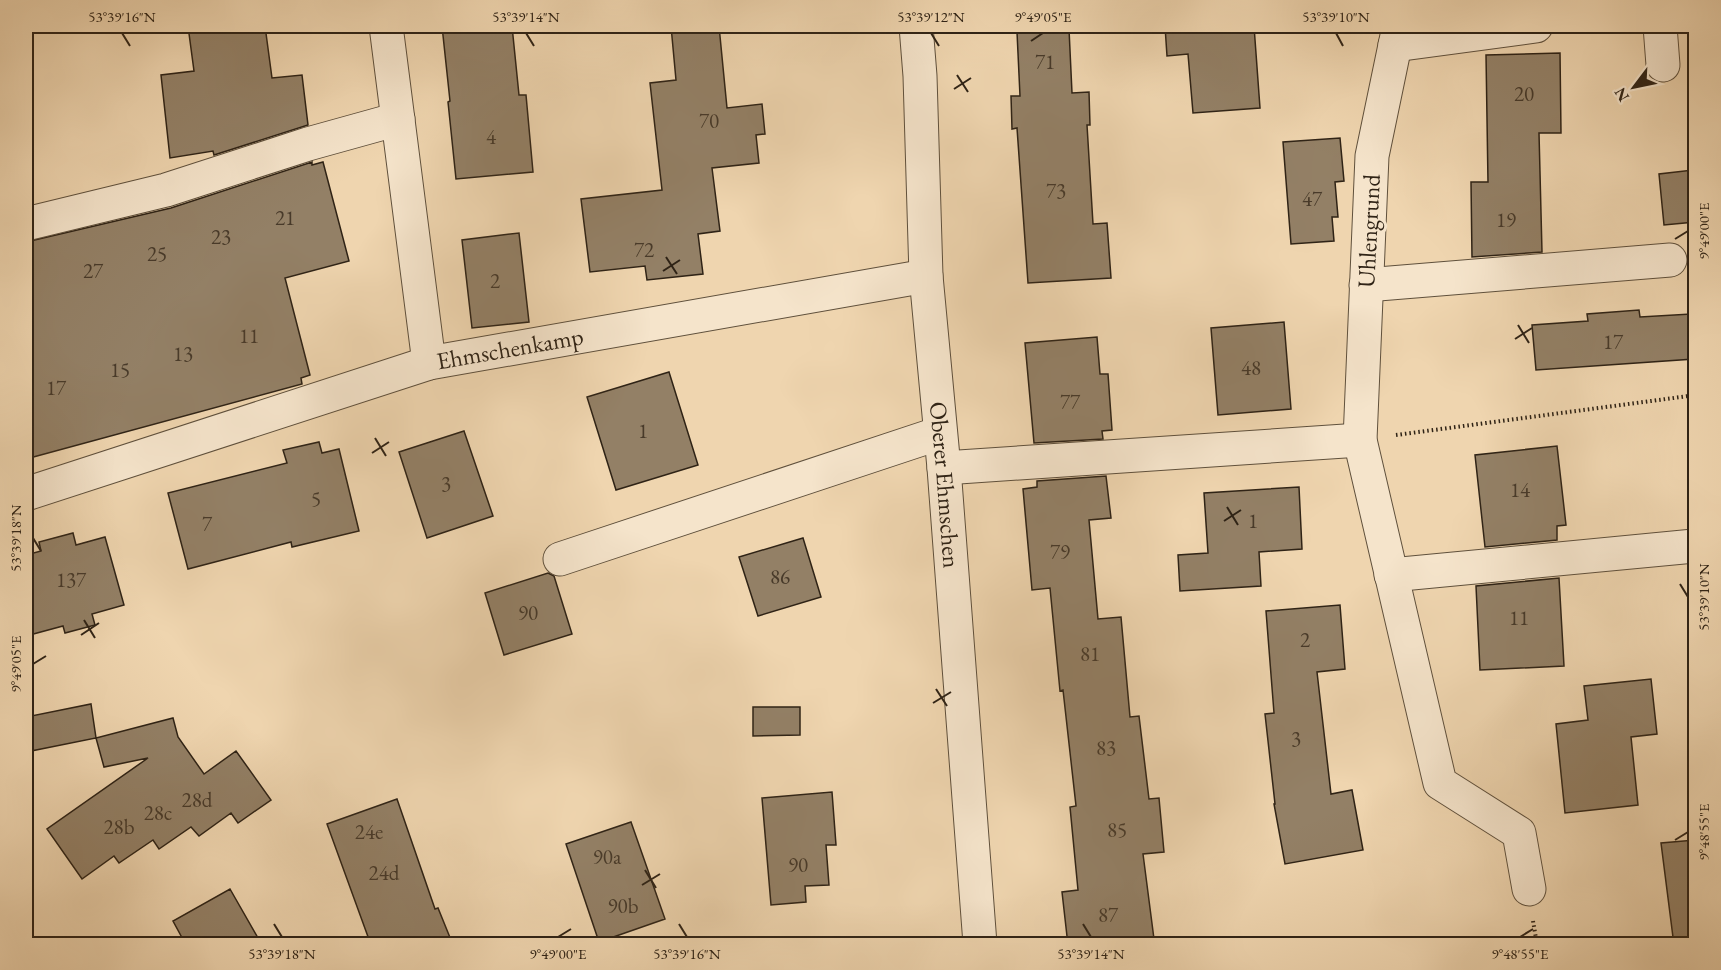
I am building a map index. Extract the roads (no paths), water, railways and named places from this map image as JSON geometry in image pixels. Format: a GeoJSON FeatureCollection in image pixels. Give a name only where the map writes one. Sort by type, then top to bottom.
{"type":"FeatureCollection","features":[{"type":"Feature","properties":{"kind":"street","name":"Ehmschenkamp"},"geometry":{"type":"LineString","coordinates":[[386,26],[429,363],[926,276]]}},
{"type":"Feature","properties":{"kind":"street","name":"Oberer Ehmschen"},"geometry":{"type":"LineString","coordinates":[[916,26],[920,76],[926,276],[944,468],[980,945]]}},
{"type":"Feature","properties":{"kind":"street"},"geometry":{"type":"LineString","coordinates":[[1397,35],[1536,26]]}},
{"type":"Feature","properties":{"kind":"street"},"geometry":{"type":"LineString","coordinates":[[1660,26],[1664,65]]}},
{"type":"Feature","properties":{"kind":"street","name":"Uhlengrund"},"geometry":{"type":"LineString","coordinates":[[1397,35],[1372,156],[1360,440],[1440,783],[1519,833],[1529,889]]}},
{"type":"Feature","properties":{"kind":"street"},"geometry":{"type":"LineString","coordinates":[[26,224],[166,190],[308,144],[398,119]]}},
{"type":"Feature","properties":{"kind":"street"},"geometry":{"type":"LineString","coordinates":[[1366,285],[1670,260]]}},
{"type":"Feature","properties":{"kind":"street"},"geometry":{"type":"LineString","coordinates":[[26,494],[429,363]]}},
{"type":"Feature","properties":{"kind":"street"},"geometry":{"type":"LineString","coordinates":[[560,559],[940,434]]}},
{"type":"Feature","properties":{"kind":"street"},"geometry":{"type":"LineString","coordinates":[[944,468],[1360,440]]}},
{"type":"Feature","properties":{"kind":"street"},"geometry":{"type":"LineString","coordinates":[[1391,575],[1694,546]]}}]}
